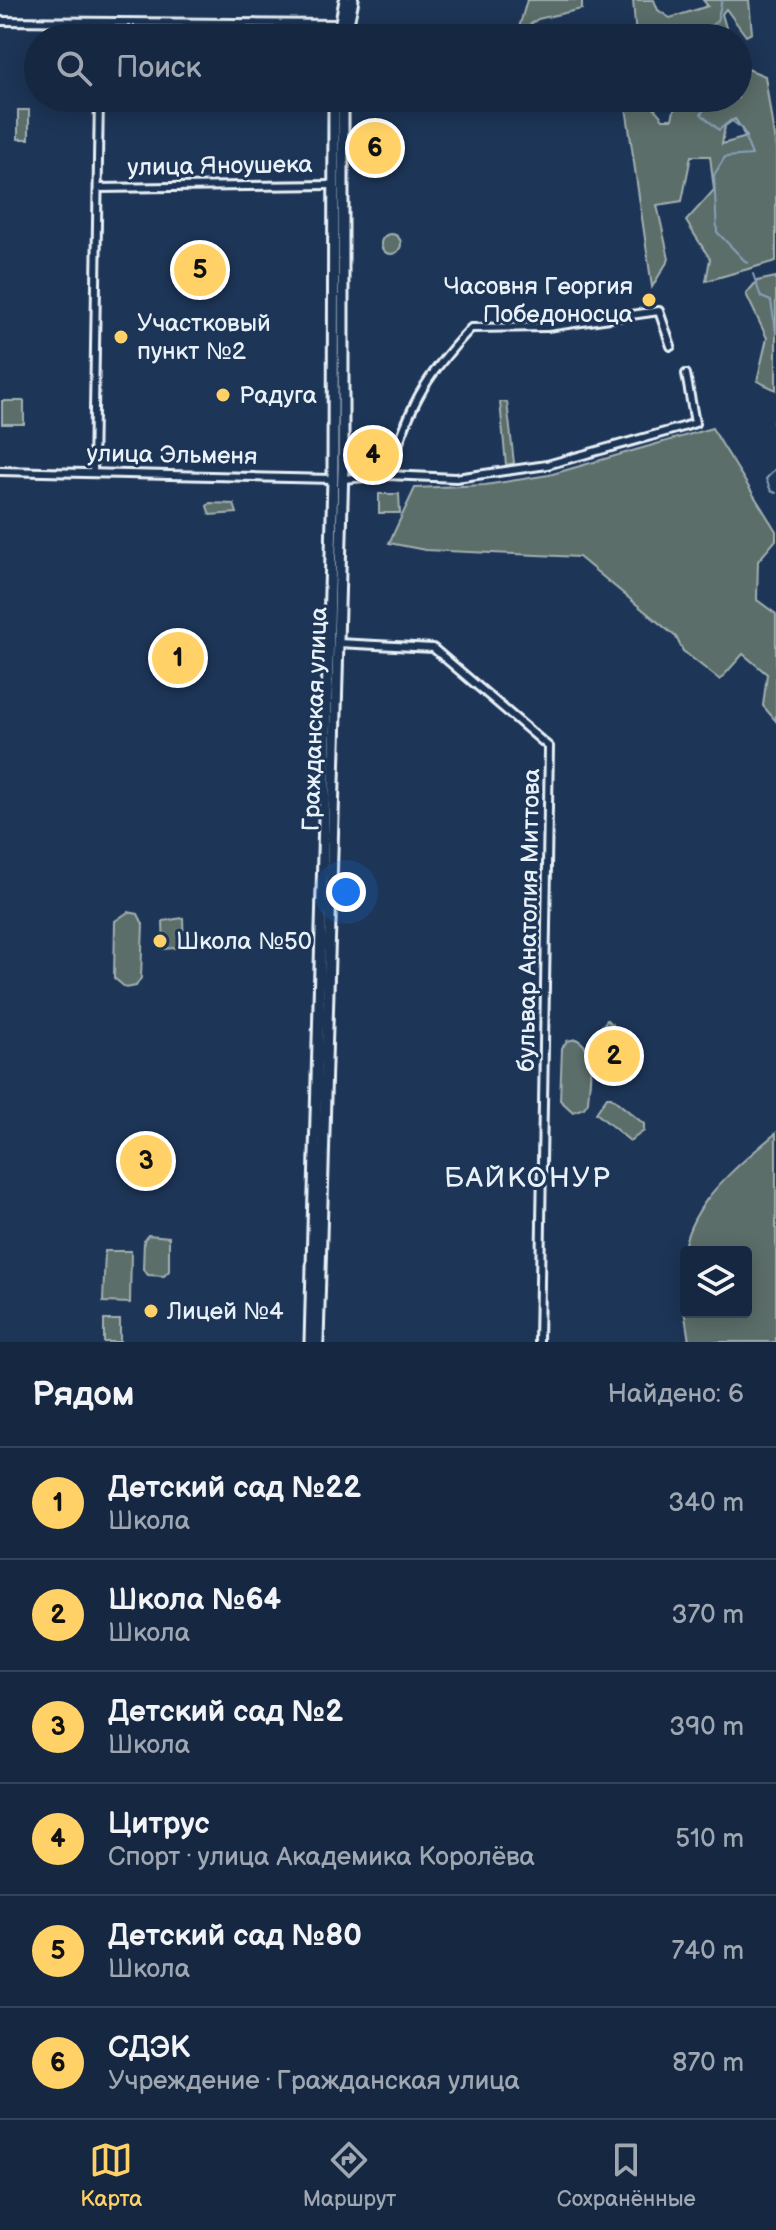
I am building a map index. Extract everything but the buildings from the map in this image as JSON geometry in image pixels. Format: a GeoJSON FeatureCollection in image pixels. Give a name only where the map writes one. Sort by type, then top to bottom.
{"type":"FeatureCollection","features":[{"type":"Feature","properties":{"kind":"main road"},"geometry":{"type":"LineString","coordinates":[[344,24],[345,0]]}},
{"type":"Feature","properties":{"kind":"main road"},"geometry":{"type":"LineString","coordinates":[[344,24],[353,0]]}},
{"type":"Feature","properties":{"kind":"main road","name":"Гражданская улица"},"geometry":{"type":"LineString","coordinates":[[327,866],[338,643],[338,185],[335,112]]}},
{"type":"Feature","properties":{"kind":"main road","name":"Гражданская улица"},"geometry":{"type":"LineString","coordinates":[[338,185],[342,112]]}},
{"type":"Feature","properties":{"kind":"main road","name":"Гражданская улица"},"geometry":{"type":"LineString","coordinates":[[318,1342],[318,1219],[338,479]]}},
{"type":"Feature","properties":{"kind":"main road","name":"Гражданская улица"},"geometry":{"type":"LineString","coordinates":[[310,1342],[318,1219]]}},
{"type":"Feature","properties":{"kind":"street"},"geometry":{"type":"LineString","coordinates":[[0,21],[344,24]]}},
{"type":"Feature","properties":{"kind":"street"},"geometry":{"type":"LineString","coordinates":[[93,473],[99,112]]}},
{"type":"Feature","properties":{"kind":"street","name":"улица Яноушека"},"geometry":{"type":"LineString","coordinates":[[98,188],[338,185]]}},
{"type":"Feature","properties":{"kind":"street"},"geometry":{"type":"LineString","coordinates":[[388,475],[408,411],[436,365],[471,328],[547,327],[659,311],[671,346]]}},
{"type":"Feature","properties":{"kind":"street","name":"улица Эльменя"},"geometry":{"type":"LineString","coordinates":[[0,471],[338,479],[388,475],[456,478],[566,462],[695,423],[686,374]]}},
{"type":"Feature","properties":{"kind":"street","name":"бульвар Анатолия Миттова"},"geometry":{"type":"LineString","coordinates":[[338,643],[433,648],[549,747],[539,1342]]}},
{"type":"Feature","properties":{"kind":"shaded area"},"geometry":{"type":"Polygon","coordinates":[[[527,0],[582,0],[582,9],[538,19],[531,24],[520,24],[527,0]]]}},
{"type":"Feature","properties":{"kind":"shaded area"},"geometry":{"type":"Polygon","coordinates":[[[633,0],[654,0],[658,10],[670,18],[708,6],[703,0],[749,0],[751,24],[737,24],[726,9],[722,14],[725,24],[635,24],[633,0]]]}},
{"type":"Feature","properties":{"kind":"shaded area"},"geometry":{"type":"Polygon","coordinates":[[[752,71],[765,76],[776,150],[776,261],[706,281],[710,259],[686,221],[714,190],[710,156],[691,156],[682,201],[657,205],[669,259],[652,287],[627,112],[657,112],[663,119],[672,119],[674,112],[752,112],[752,71]],[[735,119],[725,126],[722,144],[747,137],[735,119]]]}},
{"type":"Feature","properties":{"kind":"shaded area"},"geometry":{"type":"Polygon","coordinates":[[[18,110],[24,110],[29,112],[29,139],[18,139],[18,110]]]}},
{"type":"Feature","properties":{"kind":"shaded area"},"geometry":{"type":"Polygon","coordinates":[[[391,234],[398,237],[401,244],[398,251],[391,254],[384,251],[381,244],[384,237],[391,234]]]}},
{"type":"Feature","properties":{"kind":"shaded area"},"geometry":{"type":"Polygon","coordinates":[[[776,277],[776,390],[757,381],[767,338],[746,294],[757,281],[776,277]]]}},
{"type":"Feature","properties":{"kind":"shaded area"},"geometry":{"type":"Polygon","coordinates":[[[2,401],[24,401],[24,424],[2,424],[2,401]]]}},
{"type":"Feature","properties":{"kind":"shaded area"},"geometry":{"type":"Polygon","coordinates":[[[500,402],[507,402],[514,463],[506,465],[500,402]]]}},
{"type":"Feature","properties":{"kind":"shaded area"},"geometry":{"type":"Polygon","coordinates":[[[712,428],[776,531],[776,540],[758,561],[757,600],[776,614],[776,721],[763,706],[767,674],[743,654],[720,680],[683,651],[676,637],[579,557],[425,550],[389,543],[415,488],[485,485],[549,475],[712,428]]]}},
{"type":"Feature","properties":{"kind":"shaded area"},"geometry":{"type":"Polygon","coordinates":[[[379,494],[399,494],[400,513],[379,513],[379,494]]]}},
{"type":"Feature","properties":{"kind":"shaded area"},"geometry":{"type":"Polygon","coordinates":[[[210,503],[234,504],[237,513],[210,515],[207,506],[210,503]]]}},
{"type":"Feature","properties":{"kind":"shaded area"},"geometry":{"type":"Polygon","coordinates":[[[128,912],[138,914],[143,924],[141,978],[136,986],[126,988],[114,978],[115,921],[128,912]]]}},
{"type":"Feature","properties":{"kind":"shaded area"},"geometry":{"type":"Polygon","coordinates":[[[183,918],[184,947],[164,949],[163,921],[183,918]]]}},
{"type":"Feature","properties":{"kind":"shaded area"},"geometry":{"type":"Polygon","coordinates":[[[607,1020],[615,1027],[602,1045],[593,1038],[607,1020]]]}},
{"type":"Feature","properties":{"kind":"shaded area"},"geometry":{"type":"Polygon","coordinates":[[[576,1039],[587,1050],[590,1075],[588,1102],[584,1108],[573,1112],[560,1100],[562,1048],[567,1041],[576,1039]]]}},
{"type":"Feature","properties":{"kind":"shaded area"},"geometry":{"type":"Polygon","coordinates":[[[607,1097],[644,1124],[644,1131],[630,1141],[596,1113],[607,1097]]]}},
{"type":"Feature","properties":{"kind":"shaded area"},"geometry":{"type":"Polygon","coordinates":[[[776,1133],[776,1342],[689,1342],[686,1318],[752,1318],[752,1246],[685,1246],[699,1211],[726,1178],[776,1133]]]}},
{"type":"Feature","properties":{"kind":"shaded area"},"geometry":{"type":"Polygon","coordinates":[[[148,1235],[169,1237],[169,1271],[164,1276],[148,1275],[143,1269],[144,1240],[148,1235]]]}},
{"type":"Feature","properties":{"kind":"shaded area"},"geometry":{"type":"Polygon","coordinates":[[[105,1251],[131,1251],[130,1303],[103,1302],[105,1251]]]}},
{"type":"Feature","properties":{"kind":"shaded area"},"geometry":{"type":"Polygon","coordinates":[[[104,1320],[120,1320],[120,1342],[104,1342],[104,1320]]]}},
{"type":"Feature","properties":{"kind":"waterway"},"geometry":{"type":"LineString","coordinates":[[713,24],[717,21],[722,0]]}},
{"type":"Feature","properties":{"kind":"waterway"},"geometry":{"type":"LineString","coordinates":[[702,112],[701,114],[719,130],[731,120],[741,128],[752,155],[725,157],[714,175],[717,232],[747,263]]}},
{"type":"Feature","properties":{"kind":"waterway"},"geometry":{"type":"LineString","coordinates":[[753,274],[761,297],[771,301],[776,333]]}},
{"type":"Feature","properties":{"kind":"waterway"},"geometry":{"type":"LineString","coordinates":[[776,417],[773,422],[776,431]]}},
{"type":"Feature","properties":{"kind":"waterway"},"geometry":{"type":"LineString","coordinates":[[776,468],[766,479],[771,491],[776,493]]}},
{"type":"Feature","properties":{"kind":"place","name":"СДЭК"},"geometry":{"type":"Point","coordinates":[375,148]}},
{"type":"Feature","properties":{"kind":"place","name":"Детский сад №80"},"geometry":{"type":"Point","coordinates":[200,270]}},
{"type":"Feature","properties":{"kind":"place","name":"Часовня Георгия Победоносца"},"geometry":{"type":"Point","coordinates":[649,300]}},
{"type":"Feature","properties":{"kind":"place","name":"Участковый пункт №2"},"geometry":{"type":"Point","coordinates":[121,337]}},
{"type":"Feature","properties":{"kind":"place","name":"Радуга"},"geometry":{"type":"Point","coordinates":[223,395]}},
{"type":"Feature","properties":{"kind":"place","name":"Цитрус"},"geometry":{"type":"Point","coordinates":[373,455]}},
{"type":"Feature","properties":{"kind":"place","name":"Детский сад №22"},"geometry":{"type":"Point","coordinates":[178,658]}},
{"type":"Feature","properties":{"kind":"place","name":"Школа №50"},"geometry":{"type":"Point","coordinates":[160,941]}},
{"type":"Feature","properties":{"kind":"place","name":"Школа №64"},"geometry":{"type":"Point","coordinates":[614,1056]}},
{"type":"Feature","properties":{"kind":"place","name":"Детский сад №2"},"geometry":{"type":"Point","coordinates":[146,1161]}},
{"type":"Feature","properties":{"kind":"place","name":"Лицей №4"},"geometry":{"type":"Point","coordinates":[151,1311]}},
{"type":"Feature","properties":{"kind":"district","name":"БАЙКОНУР"},"geometry":{"type":"Point","coordinates":[528,1178]}}]}
